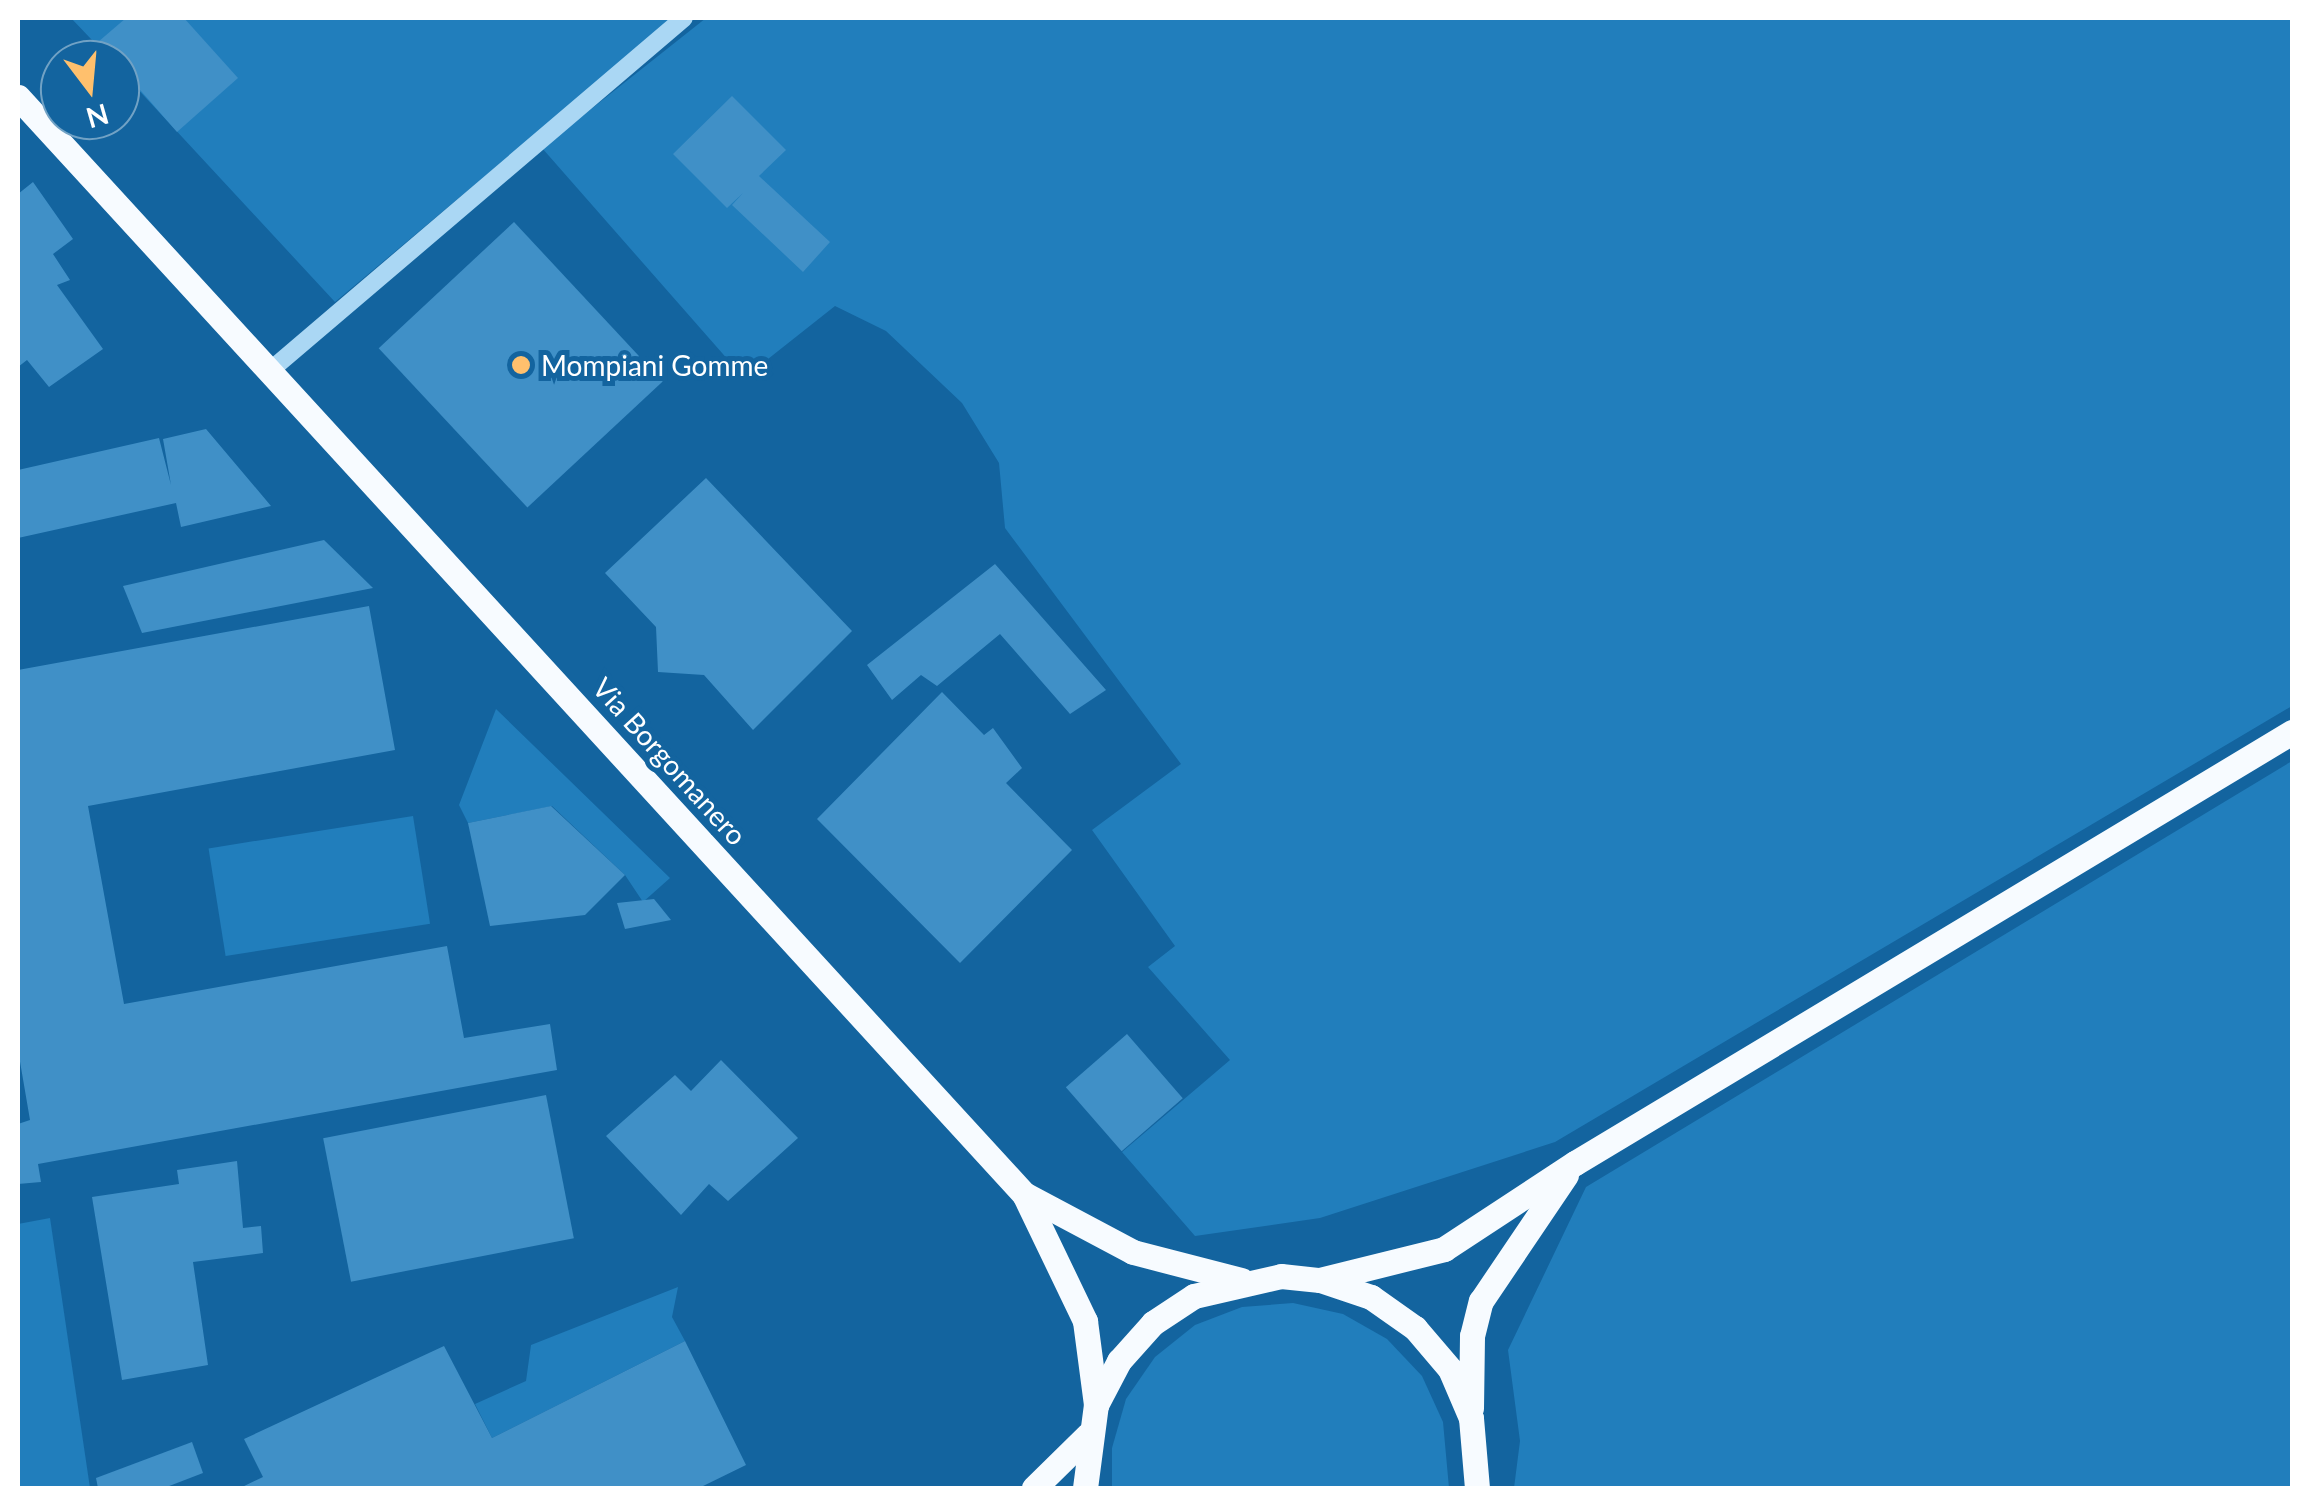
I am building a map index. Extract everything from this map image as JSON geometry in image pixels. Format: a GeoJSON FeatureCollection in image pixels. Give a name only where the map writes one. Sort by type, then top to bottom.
{"type":"FeatureCollection","features":[{"type":"Feature","properties":{"kind":"main road","name":"Via Borgomanero"},"geometry":{"type":"LineString","coordinates":[[18,97],[272,368],[1024,1194],[1085,1322],[1096,1404]]}},
{"type":"Feature","properties":{"kind":"main road"},"geometry":{"type":"LineString","coordinates":[[1085,1488],[1088,1435],[1096,1404],[1119,1361],[1152,1324],[1194,1296],[1241,1280],[1320,1280],[1444,1249],[1575,1163],[2292,732]]}},
{"type":"Feature","properties":{"kind":"main road"},"geometry":{"type":"LineString","coordinates":[[1477,1488],[1471,1418],[1472,1336],[1481,1301],[1575,1163]]}},
{"type":"Feature","properties":{"kind":"main road","name":"Via Borgomanero"},"geometry":{"type":"LineString","coordinates":[[1024,1194],[1133,1252],[1241,1280]]}},
{"type":"Feature","properties":{"kind":"main road"},"geometry":{"type":"LineString","coordinates":[[1320,1280],[1371,1297],[1415,1328],[1450,1369],[1471,1418]]}},
{"type":"Feature","properties":{"kind":"main road"},"geometry":{"type":"LineString","coordinates":[[1034,1488],[1088,1435]]}},
{"type":"Feature","properties":{"kind":"street"},"geometry":{"type":"LineString","coordinates":[[272,368],[684,18]]}},
{"type":"Feature","properties":{"kind":"shaded area"},"geometry":{"type":"Polygon","coordinates":[[[71,18],[673,18],[335,302],[140,92],[140,40],[92,40],[71,18]]]}},
{"type":"Feature","properties":{"kind":"shaded area"},"geometry":{"type":"Polygon","coordinates":[[[706,18],[2292,18],[2292,706],[1555,1142],[1320,1218],[1195,1236],[1122,1152],[1230,1060],[1148,967],[1175,946],[1092,830],[1181,764],[1005,528],[999,463],[962,403],[886,331],[835,306],[744,378],[542,148],[706,18]]]}},
{"type":"Feature","properties":{"kind":"shaded area"},"geometry":{"type":"Polygon","coordinates":[[[496,709],[670,878],[643,902],[625,875],[552,806],[468,823],[459,805],[496,709]]]}},
{"type":"Feature","properties":{"kind":"shaded area"},"geometry":{"type":"Polygon","coordinates":[[[2292,761],[2292,1488],[1514,1488],[1520,1441],[1508,1350],[1586,1187],[2292,761]]]}},
{"type":"Feature","properties":{"kind":"shaded area"},"geometry":{"type":"Polygon","coordinates":[[[413,816],[430,924],[226,956],[209,848],[413,816]]]}},
{"type":"Feature","properties":{"kind":"shaded area"},"geometry":{"type":"Polygon","coordinates":[[[50,1218],[90,1488],[18,1488],[18,1224],[50,1218]]]}},
{"type":"Feature","properties":{"kind":"shaded area"},"geometry":{"type":"Polygon","coordinates":[[[678,1287],[672,1317],[685,1341],[492,1438],[475,1404],[526,1381],[531,1345],[678,1287]]]}},
{"type":"Feature","properties":{"kind":"shaded area"},"geometry":{"type":"Polygon","coordinates":[[[1293,1303],[1343,1314],[1387,1339],[1422,1376],[1443,1422],[1449,1488],[1112,1488],[1112,1448],[1126,1399],[1155,1357],[1195,1325],[1242,1307],[1293,1303]]]}},
{"type":"Feature","properties":{"kind":"building"},"geometry":{"type":"Polygon","coordinates":[[[126,18],[184,18],[238,78],[177,132],[140,90],[140,40],[100,40],[126,18]]]}},
{"type":"Feature","properties":{"kind":"building"},"geometry":{"type":"Polygon","coordinates":[[[732,96],[786,150],[759,176],[830,242],[803,272],[732,205],[743,193],[727,208],[673,154],[732,96]]]}},
{"type":"Feature","properties":{"kind":"building"},"geometry":{"type":"Polygon","coordinates":[[[33,182],[73,239],[53,254],[70,280],[57,285],[103,349],[49,387],[27,360],[18,367],[18,194],[33,182]]]}},
{"type":"Feature","properties":{"kind":"building","name":"Mompiani Gomme"},"geometry":{"type":"Polygon","coordinates":[[[514,222],[663,381],[527,508],[379,348],[514,222]]]}},
{"type":"Feature","properties":{"kind":"building"},"geometry":{"type":"Polygon","coordinates":[[[206,429],[271,506],[181,527],[176,503],[18,538],[18,470],[159,438],[171,485],[163,439],[206,429]]]}},
{"type":"Feature","properties":{"kind":"building"},"geometry":{"type":"Polygon","coordinates":[[[706,478],[852,631],[753,730],[704,675],[658,672],[656,627],[605,573],[706,478]]]}},
{"type":"Feature","properties":{"kind":"building"},"geometry":{"type":"Polygon","coordinates":[[[324,540],[373,588],[142,633],[123,586],[324,540]]]}},
{"type":"Feature","properties":{"kind":"building"},"geometry":{"type":"Polygon","coordinates":[[[995,564],[1106,690],[1070,714],[1000,634],[937,686],[921,675],[892,700],[867,665],[995,564]]]}},
{"type":"Feature","properties":{"kind":"building"},"geometry":{"type":"Polygon","coordinates":[[[369,606],[395,750],[88,806],[124,1004],[447,946],[464,1038],[550,1024],[557,1070],[38,1164],[41,1182],[18,1184],[18,1124],[30,1120],[18,1050],[18,670],[369,606]]]}},
{"type":"Feature","properties":{"kind":"building"},"geometry":{"type":"Polygon","coordinates":[[[942,692],[984,735],[993,728],[1022,768],[1006,783],[1072,850],[960,963],[817,819],[942,692]]]}},
{"type":"Feature","properties":{"kind":"building"},"geometry":{"type":"Polygon","coordinates":[[[551,806],[625,875],[585,915],[490,926],[468,823],[551,806]]]}},
{"type":"Feature","properties":{"kind":"building"},"geometry":{"type":"Polygon","coordinates":[[[654,899],[671,920],[625,929],[617,903],[654,899]]]}},
{"type":"Feature","properties":{"kind":"building"},"geometry":{"type":"Polygon","coordinates":[[[1127,1034],[1183,1098],[1122,1151],[1066,1087],[1127,1034]]]}},
{"type":"Feature","properties":{"kind":"building"},"geometry":{"type":"Polygon","coordinates":[[[721,1060],[798,1138],[728,1201],[709,1184],[681,1215],[606,1136],[675,1075],[691,1091],[721,1060]]]}},
{"type":"Feature","properties":{"kind":"building"},"geometry":{"type":"Polygon","coordinates":[[[546,1095],[574,1238],[351,1282],[323,1138],[546,1095]]]}},
{"type":"Feature","properties":{"kind":"building"},"geometry":{"type":"Polygon","coordinates":[[[237,1161],[243,1228],[261,1226],[263,1253],[193,1262],[208,1365],[122,1380],[92,1197],[179,1184],[177,1170],[237,1161]]]}},
{"type":"Feature","properties":{"kind":"building"},"geometry":{"type":"Polygon","coordinates":[[[685,1341],[746,1465],[699,1488],[240,1488],[263,1477],[244,1439],[444,1346],[492,1438],[685,1341]]]}},
{"type":"Feature","properties":{"kind":"building"},"geometry":{"type":"Polygon","coordinates":[[[192,1442],[203,1473],[164,1488],[98,1488],[96,1478],[192,1442]]]}},
{"type":"Feature","properties":{"kind":"place","name":"Mompiani Gomme"},"geometry":{"type":"Point","coordinates":[521,365]}}]}
